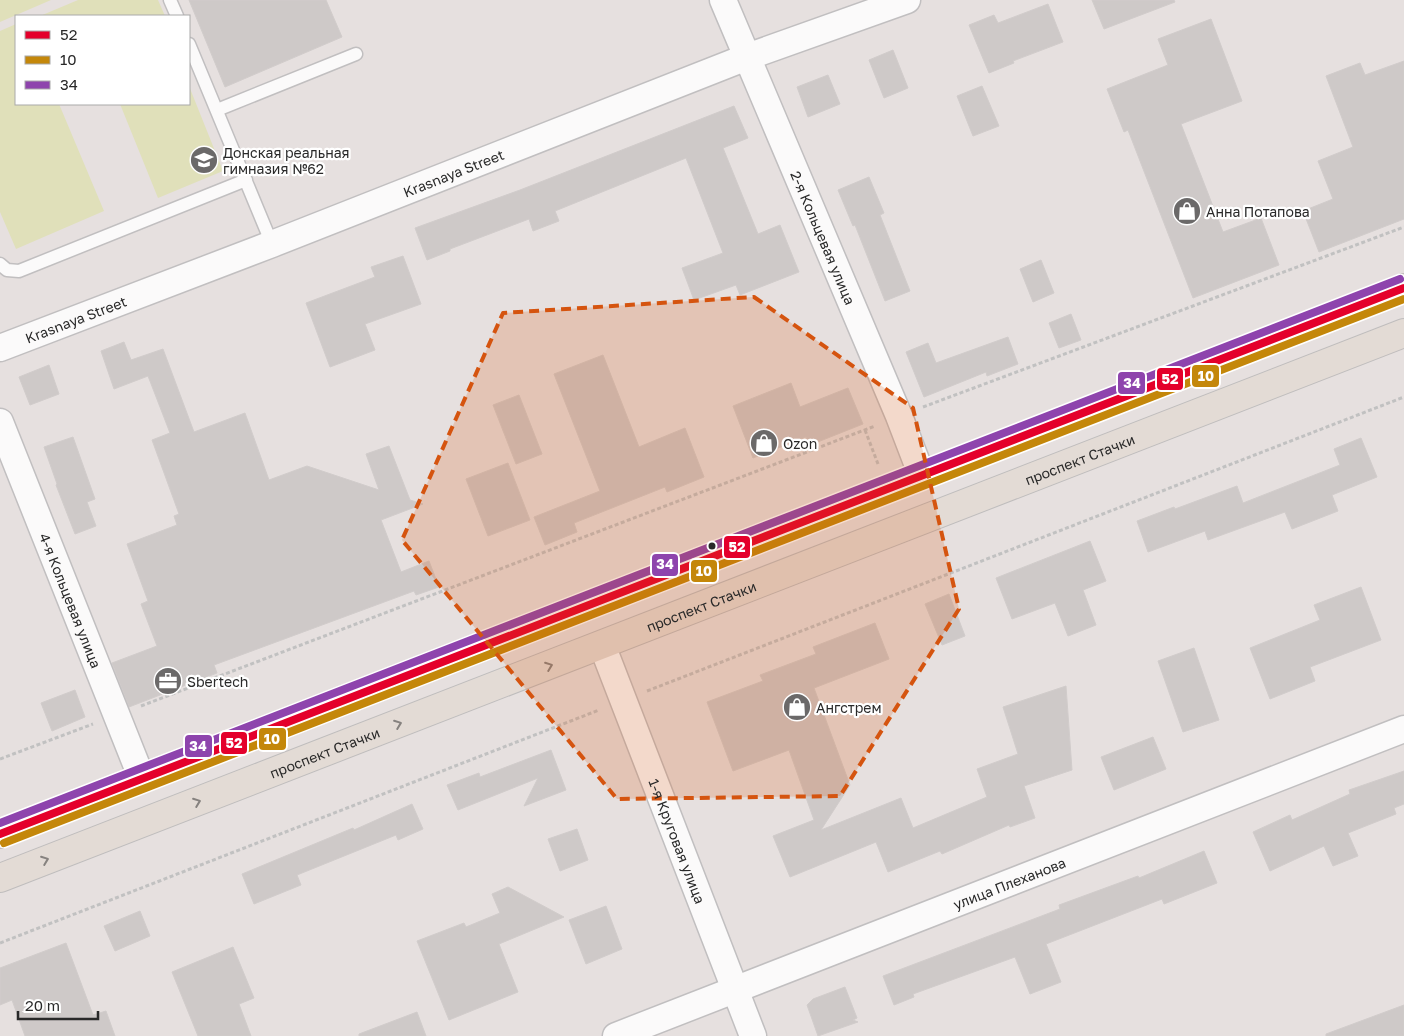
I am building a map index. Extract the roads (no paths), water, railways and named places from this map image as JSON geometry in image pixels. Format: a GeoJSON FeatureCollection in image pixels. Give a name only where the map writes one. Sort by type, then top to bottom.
{"type":"FeatureCollection","features":[{"type":"Feature","properties":{"kind":"main road"},"geometry":{"type":"LineString","coordinates":[[0,834],[1404,288]]}},
{"type":"Feature","properties":{"kind":"main road","name":"проспект Стачки"},"geometry":{"type":"LineString","coordinates":[[0,878],[1404,333]]}},
{"type":"Feature","properties":{"kind":"street","name":"2-я Кольцевая улица"},"geometry":{"type":"LineString","coordinates":[[723,0],[900,416],[922,476]]}},
{"type":"Feature","properties":{"kind":"street","name":"Krasnaya Street"},"geometry":{"type":"LineString","coordinates":[[0,348],[272,244],[747,57],[907,0]]}},
{"type":"Feature","properties":{"kind":"street","name":"4-я Кольцевая улица"},"geometry":{"type":"LineString","coordinates":[[0,422],[142,779]]}},
{"type":"Feature","properties":{"kind":"street","name":"1-я Круговая улица"},"geometry":{"type":"LineString","coordinates":[[602,645],[753,1036]]}},
{"type":"Feature","properties":{"kind":"street","name":"улица Плеханова"},"geometry":{"type":"LineString","coordinates":[[616,1036],[1404,728]]}},
{"type":"Feature","properties":{"kind":"lane"},"geometry":{"type":"LineString","coordinates":[[170,0],[177,15]]}},
{"type":"Feature","properties":{"kind":"lane"},"geometry":{"type":"LineString","coordinates":[[190,46],[272,244]]}},
{"type":"Feature","properties":{"kind":"lane"},"geometry":{"type":"LineString","coordinates":[[217,110],[356,54]]}},
{"type":"Feature","properties":{"kind":"lane"},"geometry":{"type":"LineString","coordinates":[[0,264],[7,270],[19,271],[246,180]]}},
{"type":"Feature","properties":{"kind":"place","name":"Донская реальная гимназия №62"},"geometry":{"type":"Point","coordinates":[204,160]}},
{"type":"Feature","properties":{"kind":"place","name":"Анна Потапова"},"geometry":{"type":"Point","coordinates":[1187,211]}},
{"type":"Feature","properties":{"kind":"place","name":"Ozon"},"geometry":{"type":"Point","coordinates":[764,443]}},
{"type":"Feature","properties":{"kind":"place","name":"Sbertech"},"geometry":{"type":"Point","coordinates":[168,681]}},
{"type":"Feature","properties":{"kind":"place","name":"Ангстрем"},"geometry":{"type":"Point","coordinates":[797,707]}}]}
